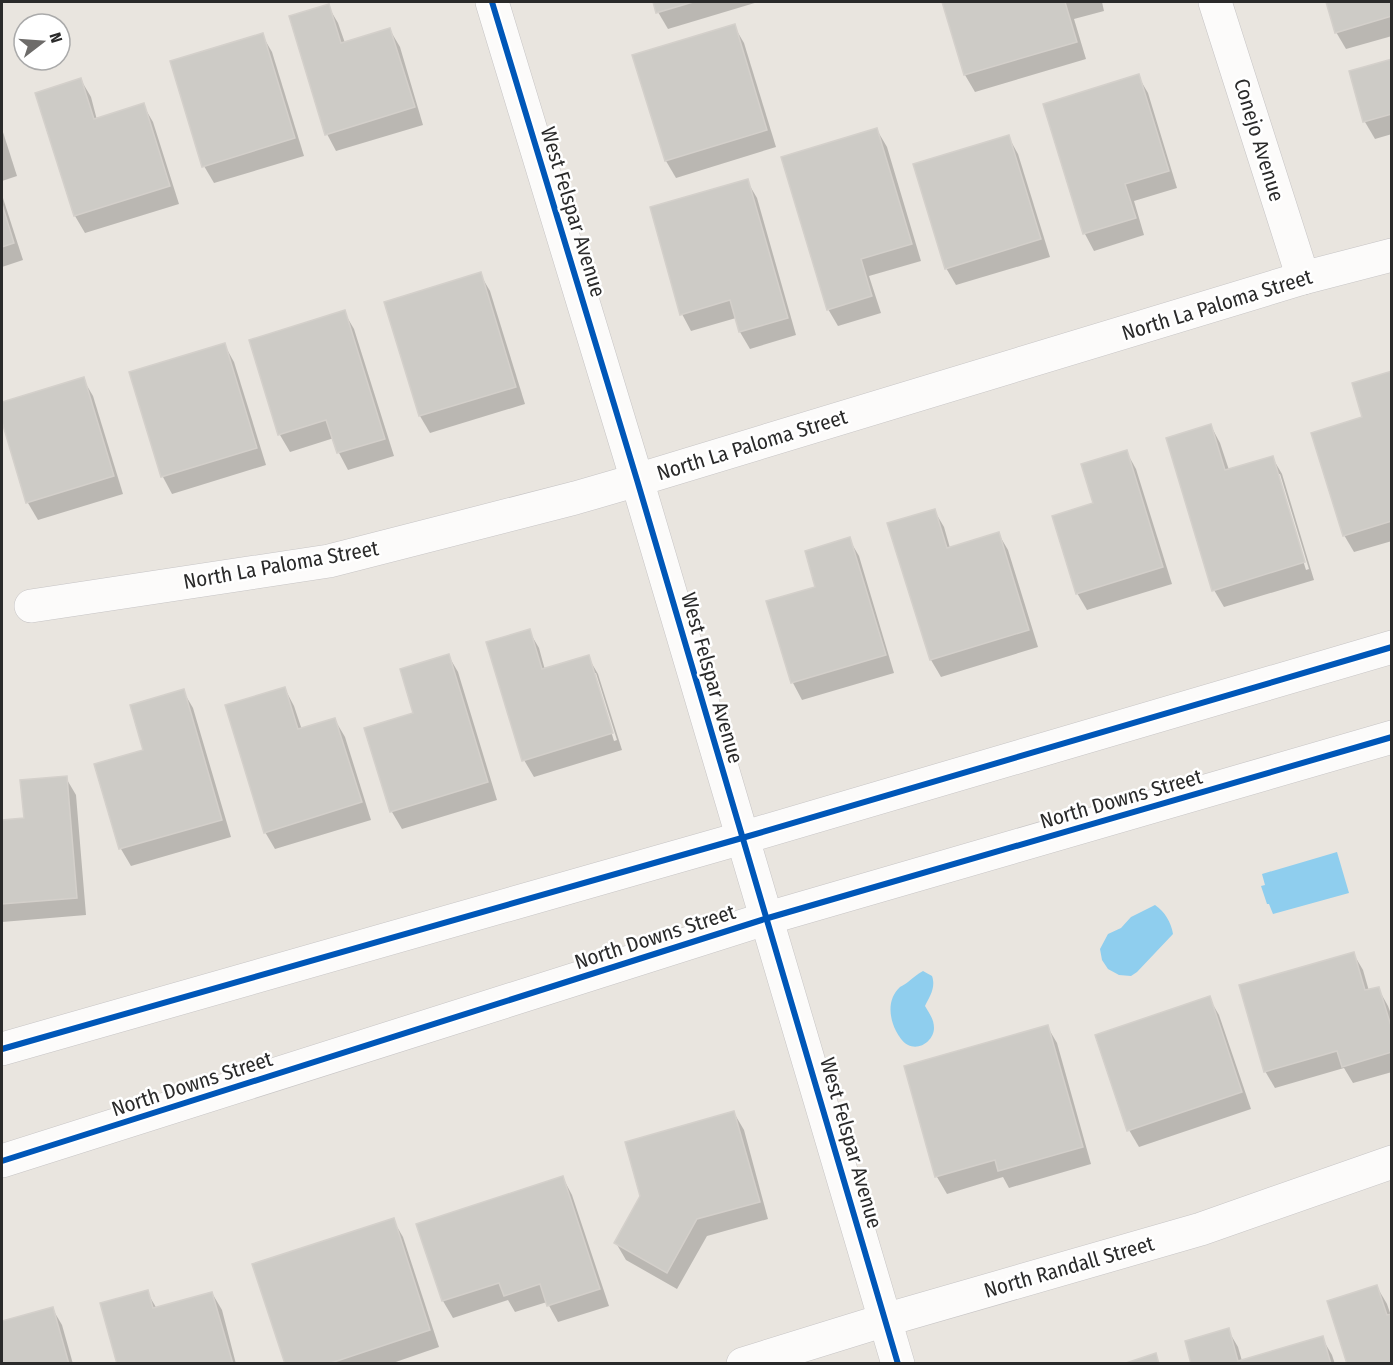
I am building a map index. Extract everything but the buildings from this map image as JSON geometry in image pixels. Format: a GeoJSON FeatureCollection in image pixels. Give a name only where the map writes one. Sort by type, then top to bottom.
{"type":"FeatureCollection","features":[{"type":"Feature","properties":{"kind":"street","name":"West Felspar Avenue"},"geometry":{"type":"LineString","coordinates":[[492,2],[637,480],[742,838],[768,918],[898,1364]]}},
{"type":"Feature","properties":{"kind":"street","name":"Conejo Avenue"},"geometry":{"type":"LineString","coordinates":[[1215,2],[1303,278]]}},
{"type":"Feature","properties":{"kind":"street","name":"North La Paloma Street"},"geometry":{"type":"LineString","coordinates":[[31,606],[329,561],[575,498],[1303,278],[1392,255]]}},
{"type":"Feature","properties":{"kind":"street"},"geometry":{"type":"LineString","coordinates":[[2,1049],[742,838],[1392,647]]}},
{"type":"Feature","properties":{"kind":"street","name":"North Downs Street"},"geometry":{"type":"LineString","coordinates":[[2,1161],[768,918],[1392,737]]}},
{"type":"Feature","properties":{"kind":"street","name":"North Randall Street"},"geometry":{"type":"LineString","coordinates":[[743,1364],[885,1320],[1202,1229],[1392,1162]]}},
{"type":"Feature","properties":{"kind":"water"},"geometry":{"type":"Polygon","coordinates":[[[1337,852],[1349,893],[1273,914],[1261,886],[1265,885],[1262,874],[1337,852]]]}},
{"type":"Feature","properties":{"kind":"water"},"geometry":{"type":"Polygon","coordinates":[[[1155,905],[1167,918],[1173,934],[1131,976],[1119,975],[1108,969],[1102,960],[1100,949],[1108,934],[1121,928],[1131,917],[1155,905]]]}},
{"type":"Feature","properties":{"kind":"water"},"geometry":{"type":"Polygon","coordinates":[[[923,971],[932,976],[933,980],[932,991],[925,1006],[934,1028],[932,1037],[917,1047],[904,1042],[896,1031],[892,1020],[891,1003],[900,987],[923,971]]]}},
{"type":"Feature","properties":{"kind":"cycle path"},"geometry":{"type":"LineString","coordinates":[[492,2],[637,480],[898,1364]]}},
{"type":"Feature","properties":{"kind":"cycle path"},"geometry":{"type":"LineString","coordinates":[[2,1049],[742,838],[1392,647]]}},
{"type":"Feature","properties":{"kind":"cycle path"},"geometry":{"type":"LineString","coordinates":[[2,1161],[768,918],[1392,737]]}}]}
